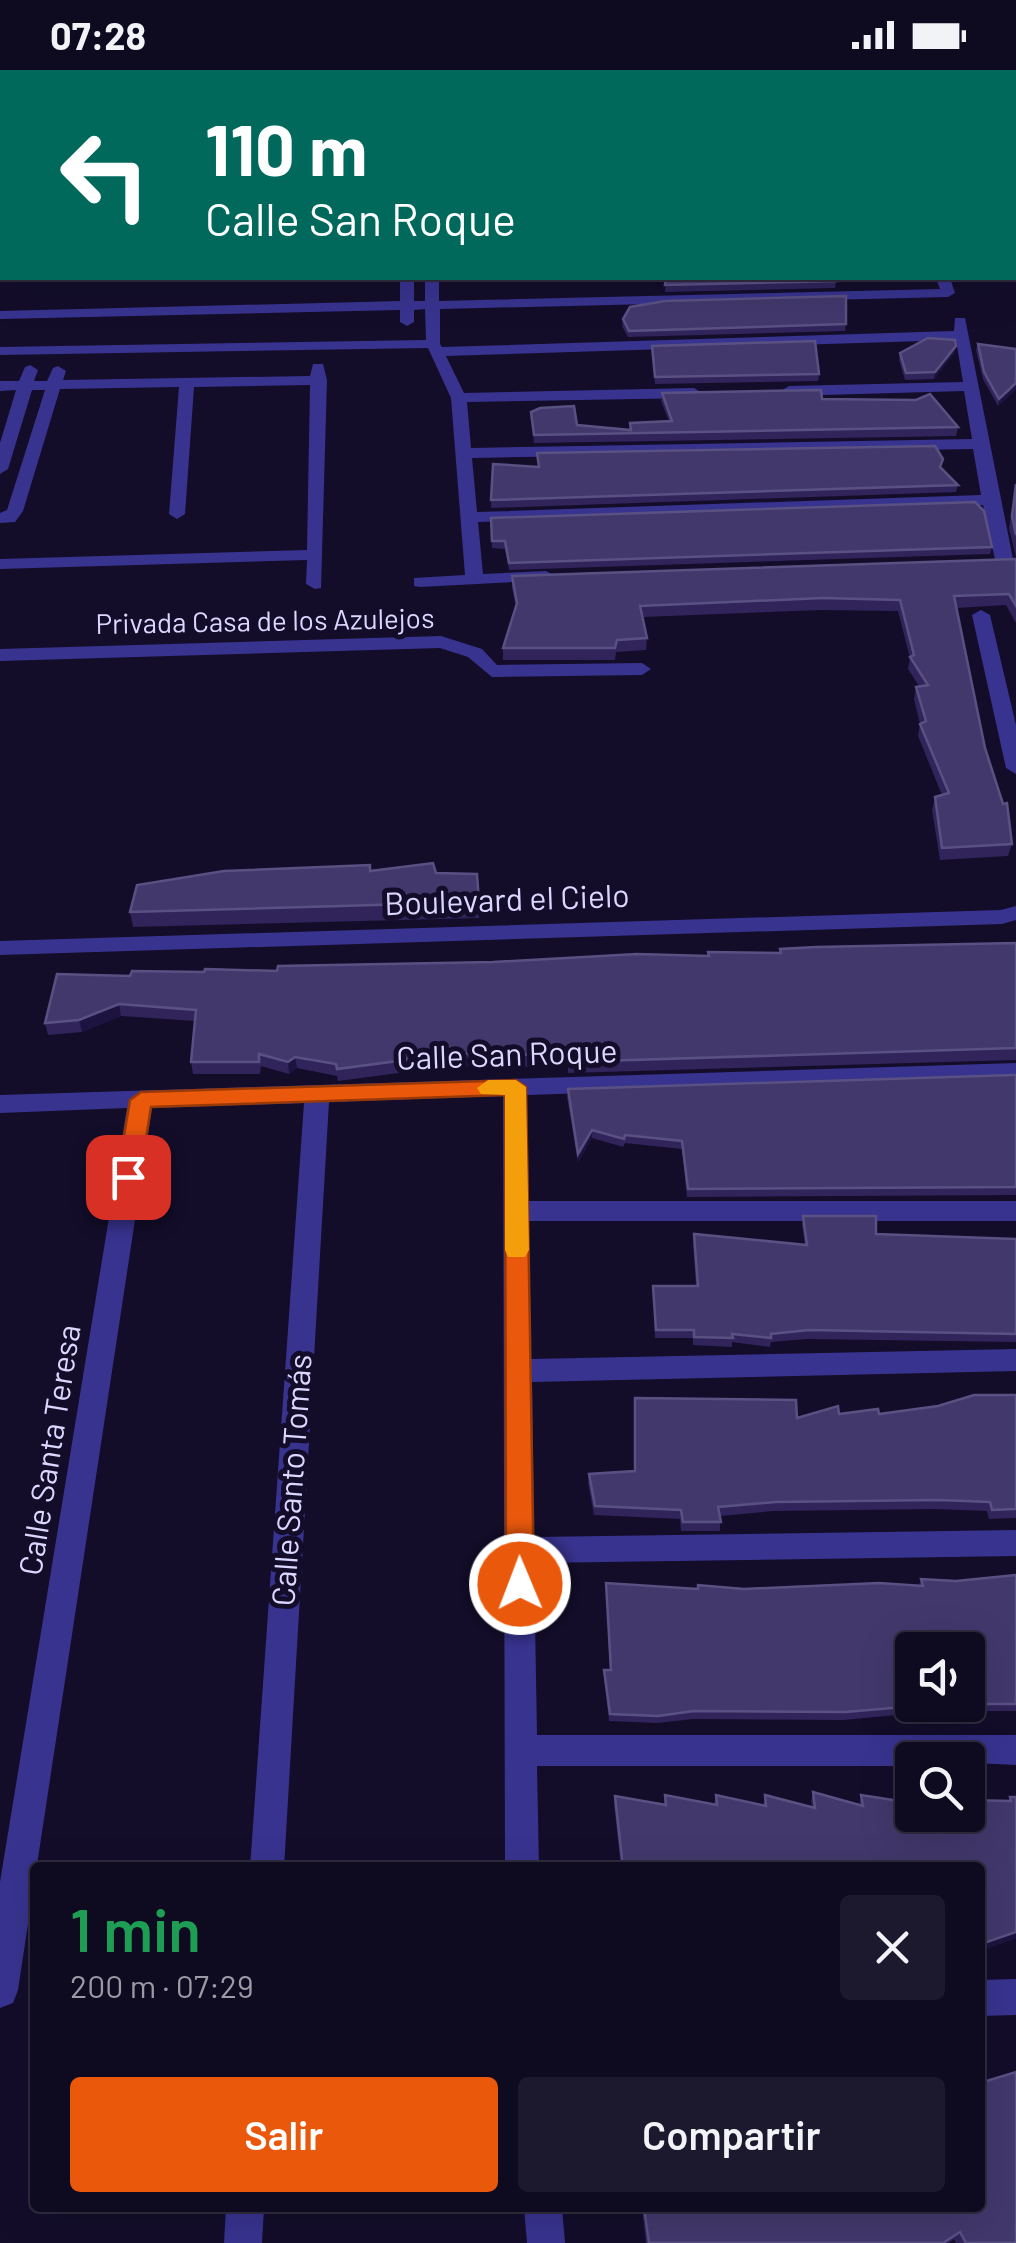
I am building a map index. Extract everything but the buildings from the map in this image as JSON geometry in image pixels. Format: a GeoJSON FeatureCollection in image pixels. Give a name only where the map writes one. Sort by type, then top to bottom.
{"type":"FeatureCollection","features":[{"type":"Feature","properties":{"kind":"street"},"geometry":{"type":"LineString","coordinates":[[407,280],[407,338]]}},
{"type":"Feature","properties":{"kind":"street"},"geometry":{"type":"LineString","coordinates":[[432,280],[435,343],[459,398],[474,578]]}},
{"type":"Feature","properties":{"kind":"street"},"geometry":{"type":"LineString","coordinates":[[0,314],[432,305],[946,285]]}},
{"type":"Feature","properties":{"kind":"street"},"geometry":{"type":"LineString","coordinates":[[0,340],[132,343],[407,338],[435,343],[961,328],[1002,564]]}},
{"type":"Feature","properties":{"kind":"street"},"geometry":{"type":"LineString","coordinates":[[0,351],[132,343]]}},
{"type":"Feature","properties":{"kind":"street"},"geometry":{"type":"LineString","coordinates":[[0,470],[34,350]]}},
{"type":"Feature","properties":{"kind":"street"},"geometry":{"type":"LineString","coordinates":[[0,518],[9,518],[15,511],[64,350]]}},
{"type":"Feature","properties":{"kind":"street"},"geometry":{"type":"LineString","coordinates":[[314,584],[317,357]]}},
{"type":"Feature","properties":{"kind":"street"},"geometry":{"type":"LineString","coordinates":[[0,386],[319,380]]}},
{"type":"Feature","properties":{"kind":"street"},"geometry":{"type":"LineString","coordinates":[[176,514],[187,383]]}},
{"type":"Feature","properties":{"kind":"street"},"geometry":{"type":"LineString","coordinates":[[775,391],[973,386]]}},
{"type":"Feature","properties":{"kind":"street"},"geometry":{"type":"LineString","coordinates":[[459,398],[716,392]]}},
{"type":"Feature","properties":{"kind":"street"},"geometry":{"type":"LineString","coordinates":[[463,453],[980,444]]}},
{"type":"Feature","properties":{"kind":"street"},"geometry":{"type":"LineString","coordinates":[[6,450],[35,449]]}},
{"type":"Feature","properties":{"kind":"street"},"geometry":{"type":"LineString","coordinates":[[468,517],[990,500]]}},
{"type":"Feature","properties":{"kind":"street"},"geometry":{"type":"LineString","coordinates":[[0,564],[314,554]]}},
{"type":"Feature","properties":{"kind":"street"},"geometry":{"type":"LineString","coordinates":[[420,582],[573,575]]}},
{"type":"Feature","properties":{"kind":"street"},"geometry":{"type":"LineString","coordinates":[[981,616],[1016,768]]}},
{"type":"Feature","properties":{"kind":"street","name":"Privada Casa de los Azulejos"},"geometry":{"type":"LineString","coordinates":[[0,654],[441,642],[475,653],[492,672],[642,669]]}},
{"type":"Feature","properties":{"kind":"street","name":"Boulevard el Cielo"},"geometry":{"type":"LineString","coordinates":[[0,948],[982,918],[1016,913]]}},
{"type":"Feature","properties":{"kind":"street","name":"Calle San Roque"},"geometry":{"type":"LineString","coordinates":[[0,1104],[1016,1071]]}},
{"type":"Feature","properties":{"kind":"street"},"geometry":{"type":"LineString","coordinates":[[516,1087],[522,1862]]}},
{"type":"Feature","properties":{"kind":"street","name":"Calle Santo Tomás"},"geometry":{"type":"LineString","coordinates":[[267,1862],[317,1094]]}},
{"type":"Feature","properties":{"kind":"street","name":"Calle Santa Teresa"},"geometry":{"type":"LineString","coordinates":[[0,1990],[141,1100]]}},
{"type":"Feature","properties":{"kind":"street"},"geometry":{"type":"LineString","coordinates":[[516,1211],[1016,1211]]}},
{"type":"Feature","properties":{"kind":"street"},"geometry":{"type":"LineString","coordinates":[[518,1371],[1016,1360]]}},
{"type":"Feature","properties":{"kind":"street"},"geometry":{"type":"LineString","coordinates":[[520,1550],[1016,1543]]}},
{"type":"Feature","properties":{"kind":"street"},"geometry":{"type":"LineString","coordinates":[[521,1751],[1016,1750]]}},
{"type":"Feature","properties":{"kind":"street"},"geometry":{"type":"LineString","coordinates":[[985,1998],[1016,1997]]}},
{"type":"Feature","properties":{"kind":"street"},"geometry":{"type":"LineString","coordinates":[[243,2243],[246,2212]]}},
{"type":"Feature","properties":{"kind":"street"},"geometry":{"type":"LineString","coordinates":[[543,2212],[546,2243]]}},
{"type":"Feature","properties":{"kind":"slow traffic"},"geometry":{"type":"LineString","coordinates":[[488,1088],[516,1087],[517,1250]]}},
{"type":"Feature","properties":{"kind":"route"},"geometry":{"type":"LineString","coordinates":[[128,1177],[141,1100],[516,1087],[520,1584]]}}]}
